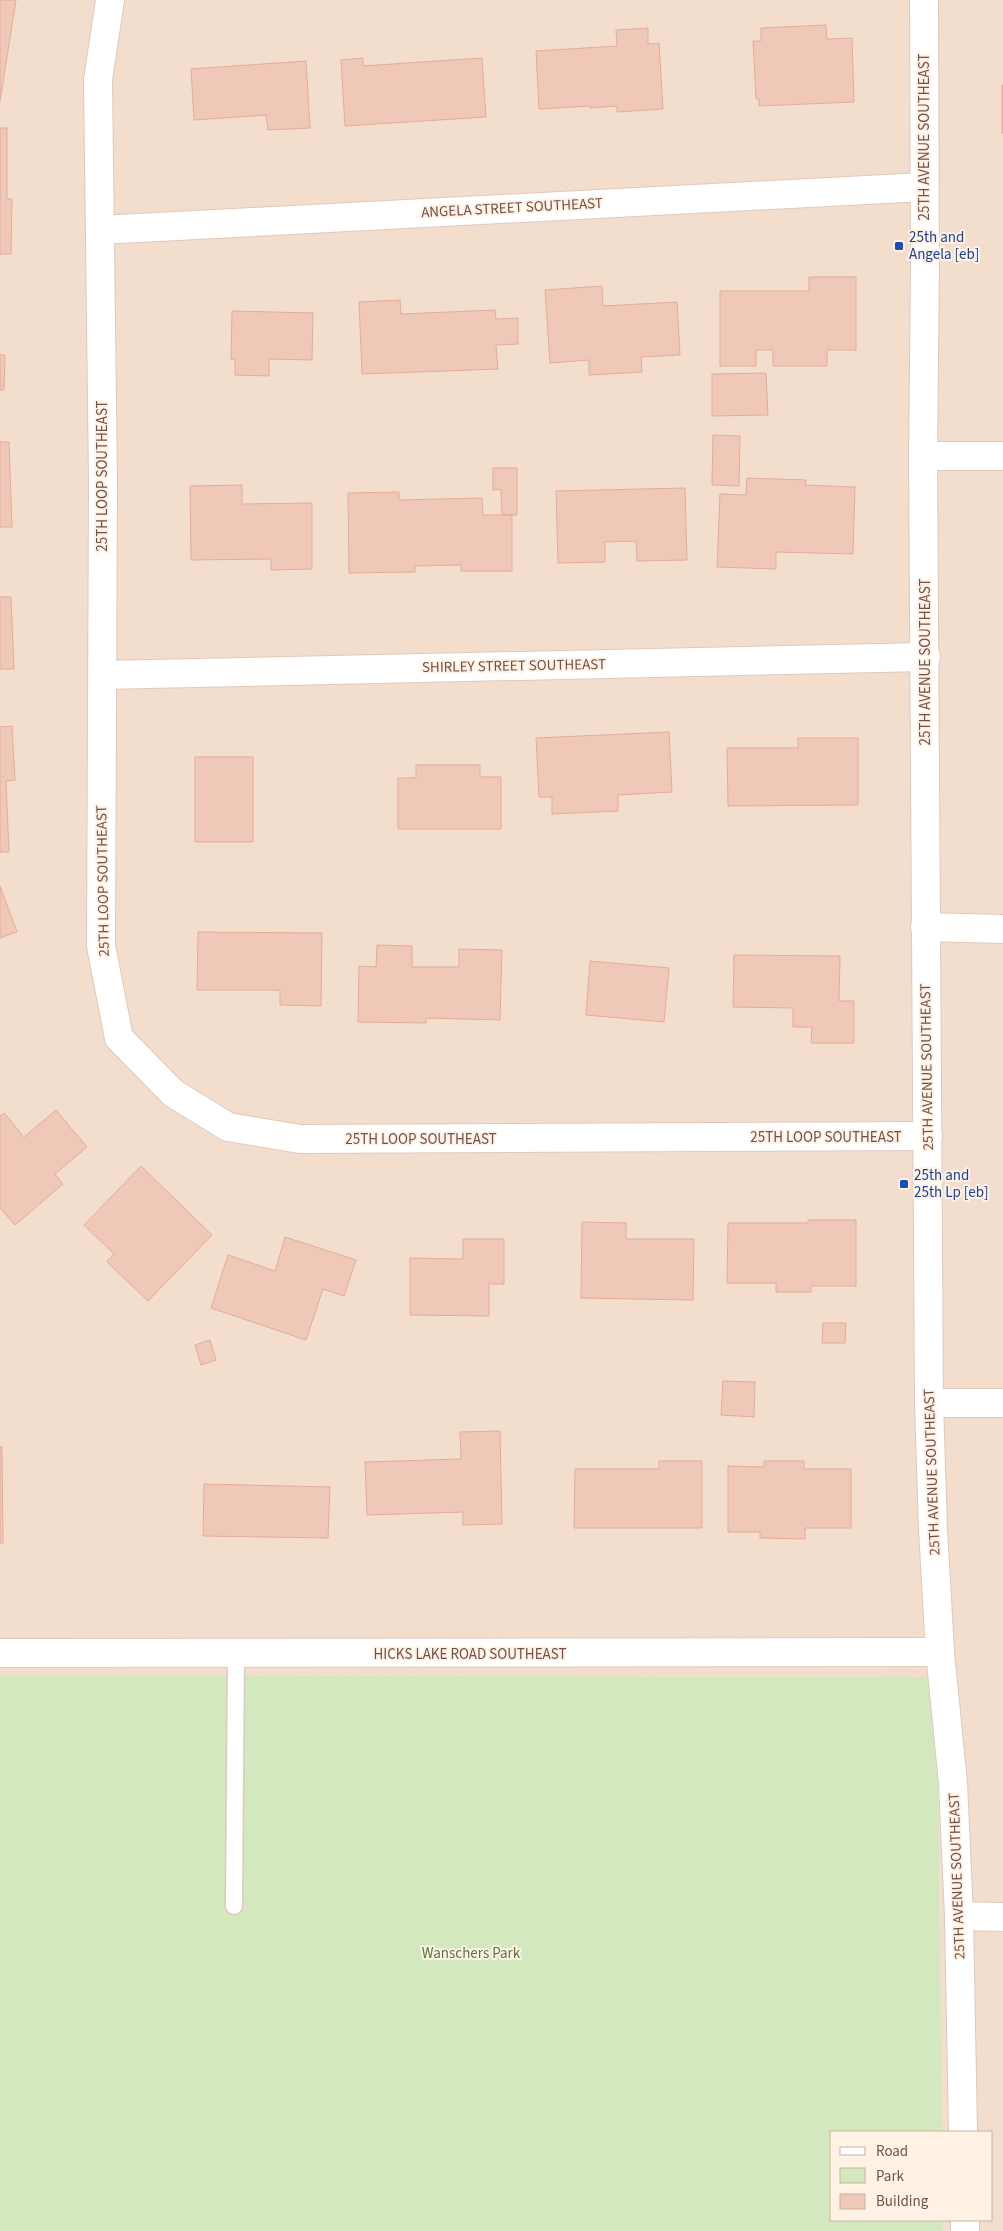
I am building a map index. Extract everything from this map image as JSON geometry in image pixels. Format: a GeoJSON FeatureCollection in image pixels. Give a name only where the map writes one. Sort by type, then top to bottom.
{"type":"FeatureCollection","features":[{"type":"Feature","properties":{"kind":"street","name":"25TH LOOP SOUTHEAST"},"geometry":{"type":"LineString","coordinates":[[110,0],[98,80],[103,482],[102,946],[119,1038],[174,1093],[228,1127],[300,1139],[928,1136]]}},
{"type":"Feature","properties":{"kind":"street","name":"25TH AVENUE SOUTHEAST"},"geometry":{"type":"LineString","coordinates":[[924,0],[923,456],[926,657],[925,927],[929,1403],[933,1530],[940,1652],[953,1783],[959,1916],[963,2131]]}},
{"type":"Feature","properties":{"kind":"street","name":"ANGELA STREET SOUTHEAST"},"geometry":{"type":"LineString","coordinates":[[100,230],[924,187]]}},
{"type":"Feature","properties":{"kind":"street"},"geometry":{"type":"LineString","coordinates":[[923,456],[1003,456]]}},
{"type":"Feature","properties":{"kind":"street","name":"SHIRLEY STREET SOUTHEAST"},"geometry":{"type":"LineString","coordinates":[[102,675],[926,657]]}},
{"type":"Feature","properties":{"kind":"street"},"geometry":{"type":"LineString","coordinates":[[925,927],[1003,929]]}},
{"type":"Feature","properties":{"kind":"street"},"geometry":{"type":"LineString","coordinates":[[929,1403],[1003,1403]]}},
{"type":"Feature","properties":{"kind":"street","name":"HICKS LAKE ROAD SOUTHEAST"},"geometry":{"type":"LineString","coordinates":[[0,1653],[236,1655],[940,1652]]}},
{"type":"Feature","properties":{"kind":"street"},"geometry":{"type":"LineString","coordinates":[[959,1916],[1003,1918]]}},
{"type":"Feature","properties":{"kind":"lane"},"geometry":{"type":"LineString","coordinates":[[234,1906],[236,1655]]}},
{"type":"Feature","properties":{"kind":"shaded area"},"geometry":{"type":"Polygon","coordinates":[[[0,0],[1003,0],[1003,2231],[943,2231],[942,2221],[993,2221],[993,2131],[942,2131],[937,1677],[0,1675],[0,0]]]}},
{"type":"Feature","properties":{"kind":"green space","name":"Wanschers Park"},"geometry":{"type":"Polygon","coordinates":[[[0,1675],[937,1677],[942,2131],[830,2131],[830,2221],[942,2221],[943,2231],[0,2231],[0,1675]]]}},
{"type":"Feature","properties":{"kind":"building"},"geometry":{"type":"Polygon","coordinates":[[[0,0],[16,0],[0,101],[0,0]]]}},
{"type":"Feature","properties":{"kind":"building"},"geometry":{"type":"Polygon","coordinates":[[[826,25],[827,39],[852,38],[854,102],[759,106],[759,99],[756,99],[753,41],[761,41],[761,28],[826,25]]]}},
{"type":"Feature","properties":{"kind":"building"},"geometry":{"type":"Polygon","coordinates":[[[648,28],[648,44],[659,43],[663,109],[617,112],[617,106],[590,108],[590,106],[539,109],[536,51],[617,46],[616,30],[648,28]]]}},
{"type":"Feature","properties":{"kind":"building"},"geometry":{"type":"Polygon","coordinates":[[[363,58],[363,66],[482,58],[486,117],[345,126],[341,60],[363,58]]]}},
{"type":"Feature","properties":{"kind":"building"},"geometry":{"type":"Polygon","coordinates":[[[306,61],[310,128],[268,130],[266,115],[194,120],[191,69],[306,61]]]}},
{"type":"Feature","properties":{"kind":"building"},"geometry":{"type":"Polygon","coordinates":[[[1003,85],[1003,133],[1002,133],[1003,85]]]}},
{"type":"Feature","properties":{"kind":"building"},"geometry":{"type":"Polygon","coordinates":[[[0,128],[7,128],[7,199],[12,199],[11,254],[0,254],[0,128]]]}},
{"type":"Feature","properties":{"kind":"building"},"geometry":{"type":"Polygon","coordinates":[[[809,277],[856,277],[856,350],[827,350],[827,366],[773,366],[773,350],[756,350],[756,366],[720,366],[720,291],[809,291],[809,277]]]}},
{"type":"Feature","properties":{"kind":"building"},"geometry":{"type":"Polygon","coordinates":[[[602,286],[603,306],[677,302],[680,355],[641,357],[642,372],[589,375],[589,360],[550,363],[545,290],[602,286]]]}},
{"type":"Feature","properties":{"kind":"building"},"geometry":{"type":"Polygon","coordinates":[[[400,300],[401,314],[495,310],[496,319],[518,318],[518,344],[496,345],[498,369],[362,374],[359,302],[400,300]]]}},
{"type":"Feature","properties":{"kind":"building"},"geometry":{"type":"Polygon","coordinates":[[[232,311],[313,313],[312,360],[269,359],[269,376],[235,375],[235,359],[231,359],[232,311]]]}},
{"type":"Feature","properties":{"kind":"building"},"geometry":{"type":"Polygon","coordinates":[[[0,355],[5,355],[4,390],[0,390],[0,355]]]}},
{"type":"Feature","properties":{"kind":"building"},"geometry":{"type":"Polygon","coordinates":[[[766,373],[768,415],[712,416],[712,374],[766,373]]]}},
{"type":"Feature","properties":{"kind":"building"},"geometry":{"type":"Polygon","coordinates":[[[713,435],[740,436],[739,486],[712,485],[713,435]]]}},
{"type":"Feature","properties":{"kind":"building"},"geometry":{"type":"Polygon","coordinates":[[[0,442],[9,442],[12,527],[0,527],[0,442]]]}},
{"type":"Feature","properties":{"kind":"building"},"geometry":{"type":"Polygon","coordinates":[[[493,468],[517,468],[517,515],[502,515],[501,489],[493,490],[493,468]]]}},
{"type":"Feature","properties":{"kind":"building"},"geometry":{"type":"Polygon","coordinates":[[[747,478],[806,480],[805,485],[855,487],[853,554],[776,552],[776,569],[717,567],[720,494],[746,495],[747,478]]]}},
{"type":"Feature","properties":{"kind":"building"},"geometry":{"type":"Polygon","coordinates":[[[242,485],[242,504],[312,503],[312,569],[271,570],[271,559],[191,560],[190,486],[242,485]]]}},
{"type":"Feature","properties":{"kind":"building"},"geometry":{"type":"Polygon","coordinates":[[[685,488],[687,560],[637,561],[636,541],[605,542],[605,562],[558,563],[556,491],[685,488]]]}},
{"type":"Feature","properties":{"kind":"building"},"geometry":{"type":"Polygon","coordinates":[[[399,492],[399,500],[482,498],[483,515],[512,515],[512,571],[461,571],[461,565],[415,566],[415,572],[349,573],[348,493],[399,492]]]}},
{"type":"Feature","properties":{"kind":"building"},"geometry":{"type":"Polygon","coordinates":[[[0,597],[11,597],[14,669],[0,669],[0,597]]]}},
{"type":"Feature","properties":{"kind":"building"},"geometry":{"type":"Polygon","coordinates":[[[12,726],[15,780],[6,781],[9,852],[0,852],[0,727],[12,726]]]}},
{"type":"Feature","properties":{"kind":"building"},"geometry":{"type":"Polygon","coordinates":[[[669,732],[672,792],[618,795],[618,811],[552,814],[552,797],[539,797],[536,738],[669,732]]]}},
{"type":"Feature","properties":{"kind":"building"},"geometry":{"type":"Polygon","coordinates":[[[798,738],[858,738],[858,805],[728,806],[727,748],[798,748],[798,738]]]}},
{"type":"Feature","properties":{"kind":"building"},"geometry":{"type":"Polygon","coordinates":[[[195,757],[253,757],[253,842],[195,842],[195,757]]]}},
{"type":"Feature","properties":{"kind":"building"},"geometry":{"type":"Polygon","coordinates":[[[416,765],[480,765],[480,777],[501,777],[501,829],[398,829],[398,778],[416,778],[416,765]]]}},
{"type":"Feature","properties":{"kind":"building"},"geometry":{"type":"Polygon","coordinates":[[[0,886],[17,932],[0,938],[0,886]]]}},
{"type":"Feature","properties":{"kind":"building"},"geometry":{"type":"Polygon","coordinates":[[[198,932],[322,933],[321,1006],[280,1005],[280,990],[197,990],[198,932]]]}},
{"type":"Feature","properties":{"kind":"building"},"geometry":{"type":"Polygon","coordinates":[[[377,945],[412,946],[412,967],[459,967],[459,949],[502,950],[500,1020],[426,1018],[426,1023],[358,1022],[359,966],[376,967],[377,945]]]}},
{"type":"Feature","properties":{"kind":"building"},"geometry":{"type":"Polygon","coordinates":[[[734,955],[840,956],[839,1001],[854,1001],[854,1043],[811,1043],[812,1027],[793,1027],[793,1008],[733,1007],[734,955]]]}},
{"type":"Feature","properties":{"kind":"building"},"geometry":{"type":"Polygon","coordinates":[[[590,961],[669,968],[664,1022],[586,1015],[590,961]]]}},
{"type":"Feature","properties":{"kind":"building"},"geometry":{"type":"Polygon","coordinates":[[[56,1110],[87,1147],[55,1174],[63,1184],[15,1225],[0,1208],[0,1116],[4,1113],[24,1137],[56,1110]]]}},
{"type":"Feature","properties":{"kind":"building"},"geometry":{"type":"Polygon","coordinates":[[[141,1166],[212,1235],[148,1301],[107,1262],[114,1254],[84,1225],[141,1166]]]}},
{"type":"Feature","properties":{"kind":"building"},"geometry":{"type":"Polygon","coordinates":[[[808,1220],[856,1220],[856,1286],[811,1286],[811,1292],[776,1292],[776,1283],[727,1283],[728,1223],[808,1223],[808,1220]]]}},
{"type":"Feature","properties":{"kind":"building"},"geometry":{"type":"Polygon","coordinates":[[[582,1222],[626,1223],[626,1239],[694,1239],[693,1300],[581,1298],[582,1222]]]}},
{"type":"Feature","properties":{"kind":"building"},"geometry":{"type":"Polygon","coordinates":[[[285,1237],[356,1260],[344,1296],[323,1289],[306,1340],[211,1308],[228,1255],[275,1271],[285,1237]]]}},
{"type":"Feature","properties":{"kind":"building"},"geometry":{"type":"Polygon","coordinates":[[[463,1239],[504,1239],[504,1284],[489,1284],[489,1316],[410,1315],[410,1258],[463,1259],[463,1239]]]}},
{"type":"Feature","properties":{"kind":"building"},"geometry":{"type":"Polygon","coordinates":[[[823,1323],[846,1323],[845,1343],[822,1343],[823,1323]]]}},
{"type":"Feature","properties":{"kind":"building"},"geometry":{"type":"Polygon","coordinates":[[[210,1340],[216,1360],[201,1365],[195,1345],[210,1340]]]}},
{"type":"Feature","properties":{"kind":"building"},"geometry":{"type":"Polygon","coordinates":[[[723,1381],[755,1382],[754,1417],[721,1415],[723,1381]]]}},
{"type":"Feature","properties":{"kind":"building"},"geometry":{"type":"Polygon","coordinates":[[[500,1431],[502,1524],[463,1525],[463,1512],[367,1515],[365,1462],[461,1459],[460,1432],[500,1431]]]}},
{"type":"Feature","properties":{"kind":"building"},"geometry":{"type":"Polygon","coordinates":[[[0,1447],[2,1447],[3,1543],[0,1543],[0,1447]]]}},
{"type":"Feature","properties":{"kind":"building"},"geometry":{"type":"Polygon","coordinates":[[[659,1461],[702,1461],[702,1528],[574,1528],[575,1469],[659,1469],[659,1461]]]}},
{"type":"Feature","properties":{"kind":"building"},"geometry":{"type":"Polygon","coordinates":[[[764,1461],[804,1461],[804,1469],[851,1469],[851,1528],[805,1528],[805,1539],[760,1538],[760,1532],[728,1532],[728,1466],[764,1467],[764,1461]]]}},
{"type":"Feature","properties":{"kind":"building"},"geometry":{"type":"Polygon","coordinates":[[[204,1484],[330,1487],[328,1538],[203,1536],[204,1484]]]}},
{"type":"Feature","properties":{"kind":"place","name":"25th and Angela [eb]"},"geometry":{"type":"Point","coordinates":[899,246]}},
{"type":"Feature","properties":{"kind":"place","name":"25th and 25th Lp [eb]"},"geometry":{"type":"Point","coordinates":[904,1184]}}]}
